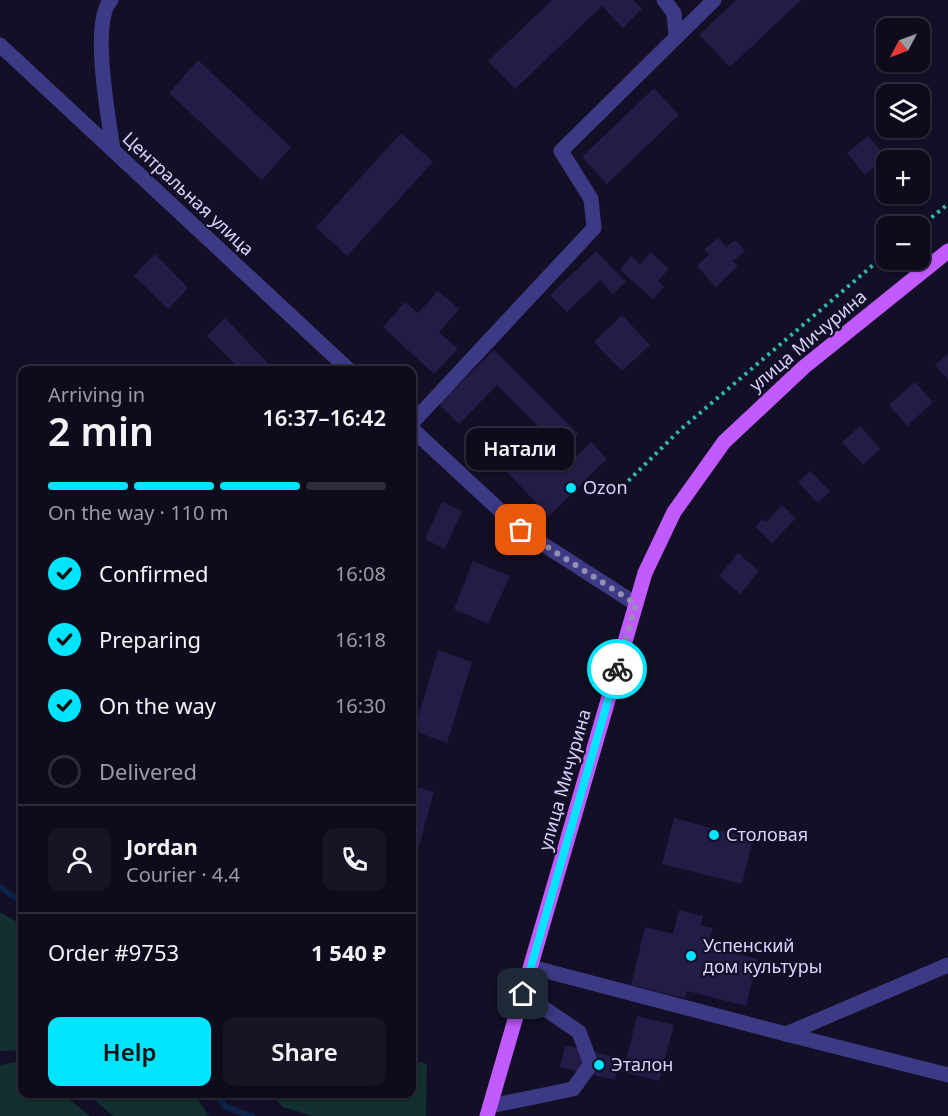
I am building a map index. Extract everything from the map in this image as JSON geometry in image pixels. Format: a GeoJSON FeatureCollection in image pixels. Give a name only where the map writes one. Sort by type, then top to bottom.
{"type":"FeatureCollection","features":[{"type":"Feature","properties":{"kind":"main road","name":"улица Мичурина"},"geometry":{"type":"LineString","coordinates":[[489,1111],[645,573],[674,512],[724,442],[804,367],[948,251]]}},
{"type":"Feature","properties":{"kind":"street"},"geometry":{"type":"LineString","coordinates":[[111,0],[105,6],[100,40],[113,150]]}},
{"type":"Feature","properties":{"kind":"street"},"geometry":{"type":"LineString","coordinates":[[664,0],[674,13],[676,36]]}},
{"type":"Feature","properties":{"kind":"street"},"geometry":{"type":"LineString","coordinates":[[416,421],[594,228],[591,199],[561,151],[714,0]]}},
{"type":"Feature","properties":{"kind":"street","name":"Центральная улица"},"geometry":{"type":"LineString","coordinates":[[0,45],[346,366]]}},
{"type":"Feature","properties":{"kind":"street"},"geometry":{"type":"LineString","coordinates":[[416,431],[521,530],[636,604]]}},
{"type":"Feature","properties":{"kind":"street"},"geometry":{"type":"LineString","coordinates":[[786,1034],[948,965]]}},
{"type":"Feature","properties":{"kind":"street"},"geometry":{"type":"LineString","coordinates":[[531,967],[948,1075]]}},
{"type":"Feature","properties":{"kind":"street"},"geometry":{"type":"LineString","coordinates":[[489,1111],[573,1089],[591,1064],[579,1032],[523,994]]}},
{"type":"Feature","properties":{"kind":"path"},"geometry":{"type":"LineString","coordinates":[[930,219],[948,204]]}},
{"type":"Feature","properties":{"kind":"path"},"geometry":{"type":"LineString","coordinates":[[623,486],[680,430],[876,263]]}},
{"type":"Feature","properties":{"kind":"green space"},"geometry":{"type":"Polygon","coordinates":[[[0,912],[18,923],[18,1050],[0,1051],[0,912]]]}},
{"type":"Feature","properties":{"kind":"green space"},"geometry":{"type":"Polygon","coordinates":[[[416,1061],[427,1064],[426,1116],[313,1116],[283,1107],[275,1098],[416,1098],[416,1061]]]}},
{"type":"Feature","properties":{"kind":"green space"},"geometry":{"type":"Polygon","coordinates":[[[18,1062],[18,1098],[67,1098],[90,1116],[0,1116],[0,1065],[18,1062]]]}},
{"type":"Feature","properties":{"kind":"green space"},"geometry":{"type":"Polygon","coordinates":[[[92,1098],[197,1098],[209,1116],[113,1116],[92,1098]]]}},
{"type":"Feature","properties":{"kind":"building"},"geometry":{"type":"Polygon","coordinates":[[[552,0],[633,0],[642,9],[623,28],[602,6],[515,89],[488,61],[552,0]]]}},
{"type":"Feature","properties":{"kind":"building"},"geometry":{"type":"Polygon","coordinates":[[[736,0],[801,0],[730,67],[699,35],[736,0]]]}},
{"type":"Feature","properties":{"kind":"building"},"geometry":{"type":"Polygon","coordinates":[[[198,60],[291,147],[262,180],[169,93],[198,60]]]}},
{"type":"Feature","properties":{"kind":"building"},"geometry":{"type":"Polygon","coordinates":[[[654,88],[679,115],[607,184],[582,157],[654,88]]]}},
{"type":"Feature","properties":{"kind":"building"},"geometry":{"type":"Polygon","coordinates":[[[401,133],[433,162],[347,256],[316,227],[401,133]]]}},
{"type":"Feature","properties":{"kind":"building"},"geometry":{"type":"Polygon","coordinates":[[[868,136],[880,150],[876,150],[876,166],[865,175],[847,153],[868,136]]]}},
{"type":"Feature","properties":{"kind":"building"},"geometry":{"type":"Polygon","coordinates":[[[718,238],[726,247],[735,240],[745,251],[733,261],[738,266],[716,287],[697,266],[709,255],[704,250],[718,238]]]}},
{"type":"Feature","properties":{"kind":"building"},"geometry":{"type":"Polygon","coordinates":[[[596,251],[626,282],[613,294],[600,280],[567,312],[550,295],[596,251]]]}},
{"type":"Feature","properties":{"kind":"building"},"geometry":{"type":"Polygon","coordinates":[[[651,252],[669,269],[658,281],[664,287],[653,299],[620,270],[631,256],[640,264],[651,252]]]}},
{"type":"Feature","properties":{"kind":"building"},"geometry":{"type":"Polygon","coordinates":[[[155,254],[188,288],[168,309],[134,276],[155,254]]]}},
{"type":"Feature","properties":{"kind":"building"},"geometry":{"type":"Polygon","coordinates":[[[438,291],[459,309],[439,332],[458,349],[434,374],[383,327],[405,302],[418,313],[438,291]]]}},
{"type":"Feature","properties":{"kind":"building"},"geometry":{"type":"Polygon","coordinates":[[[622,315],[650,345],[622,371],[594,342],[622,315]]]}},
{"type":"Feature","properties":{"kind":"building"},"geometry":{"type":"Polygon","coordinates":[[[225,318],[271,366],[237,366],[207,336],[225,318]]]}},
{"type":"Feature","properties":{"kind":"building"},"geometry":{"type":"Polygon","coordinates":[[[494,350],[578,434],[562,450],[497,385],[459,424],[439,404],[494,350]]]}},
{"type":"Feature","properties":{"kind":"building"},"geometry":{"type":"Polygon","coordinates":[[[948,354],[948,379],[935,365],[948,354]]]}},
{"type":"Feature","properties":{"kind":"building"},"geometry":{"type":"Polygon","coordinates":[[[915,382],[933,402],[907,426],[889,405],[915,382]]]}},
{"type":"Feature","properties":{"kind":"building"},"geometry":{"type":"Polygon","coordinates":[[[860,426],[880,449],[863,465],[842,442],[860,426]]]}},
{"type":"Feature","properties":{"kind":"building"},"geometry":{"type":"Polygon","coordinates":[[[525,438],[559,473],[591,442],[607,459],[549,516],[499,464],[525,438]]]}},
{"type":"Feature","properties":{"kind":"building"},"geometry":{"type":"Polygon","coordinates":[[[810,471],[830,491],[818,503],[798,482],[810,471]]]}},
{"type":"Feature","properties":{"kind":"building"},"geometry":{"type":"Polygon","coordinates":[[[442,502],[462,511],[445,549],[425,539],[442,502]]]}},
{"type":"Feature","properties":{"kind":"building"},"geometry":{"type":"Polygon","coordinates":[[[782,505],[796,518],[772,543],[755,527],[762,519],[766,522],[782,505]]]}},
{"type":"Feature","properties":{"kind":"building"},"geometry":{"type":"Polygon","coordinates":[[[738,553],[759,571],[740,594],[719,576],[738,553]]]}},
{"type":"Feature","properties":{"kind":"building"},"geometry":{"type":"Polygon","coordinates":[[[473,561],[510,576],[488,624],[454,609],[473,561]]]}},
{"type":"Feature","properties":{"kind":"building"},"geometry":{"type":"Polygon","coordinates":[[[438,650],[472,662],[447,743],[416,732],[416,724],[438,650]]]}},
{"type":"Feature","properties":{"kind":"building"},"geometry":{"type":"Polygon","coordinates":[[[416,787],[434,792],[416,857],[416,787]]]}},
{"type":"Feature","properties":{"kind":"building"},"geometry":{"type":"Polygon","coordinates":[[[674,818],[753,839],[742,884],[662,864],[674,818]]]}},
{"type":"Feature","properties":{"kind":"building","name":"Успенский дом культуры"},"geometry":{"type":"Polygon","coordinates":[[[679,910],[703,916],[701,926],[713,928],[710,938],[732,943],[730,952],[758,959],[746,1006],[687,991],[685,998],[631,985],[645,927],[673,934],[679,910]]]}},
{"type":"Feature","properties":{"kind":"building"},"geometry":{"type":"Polygon","coordinates":[[[637,1016],[674,1025],[659,1081],[623,1072],[637,1016]]]}},
{"type":"Feature","properties":{"kind":"building"},"geometry":{"type":"Polygon","coordinates":[[[565,1045],[620,1058],[615,1080],[560,1067],[565,1045]]]}},
{"type":"Feature","properties":{"kind":"waterway"},"geometry":{"type":"LineString","coordinates":[[0,887],[18,899]]}},
{"type":"Feature","properties":{"kind":"waterway"},"geometry":{"type":"LineString","coordinates":[[219,1098],[226,1107],[252,1116]]}},
{"type":"Feature","properties":{"kind":"way so far"},"geometry":{"type":"LineString","coordinates":[[521,530],[636,604],[617,669]]}},
{"type":"Feature","properties":{"kind":"place","name":"Ozon"},"geometry":{"type":"Point","coordinates":[571,488]}},
{"type":"Feature","properties":{"kind":"place","name":"Натали"},"geometry":{"type":"Point","coordinates":[521,530]}},
{"type":"Feature","properties":{"kind":"place","name":"Столовая"},"geometry":{"type":"Point","coordinates":[714,835]}},
{"type":"Feature","properties":{"kind":"place","name":"Успенский дом культуры"},"geometry":{"type":"Point","coordinates":[691,956]}},
{"type":"Feature","properties":{"kind":"place","name":"Эталон"},"geometry":{"type":"Point","coordinates":[599,1065]}},
{"type":"Feature","properties":{"kind":"route"},"geometry":{"type":"LineString","coordinates":[[523,994],[617,669]]}}]}
